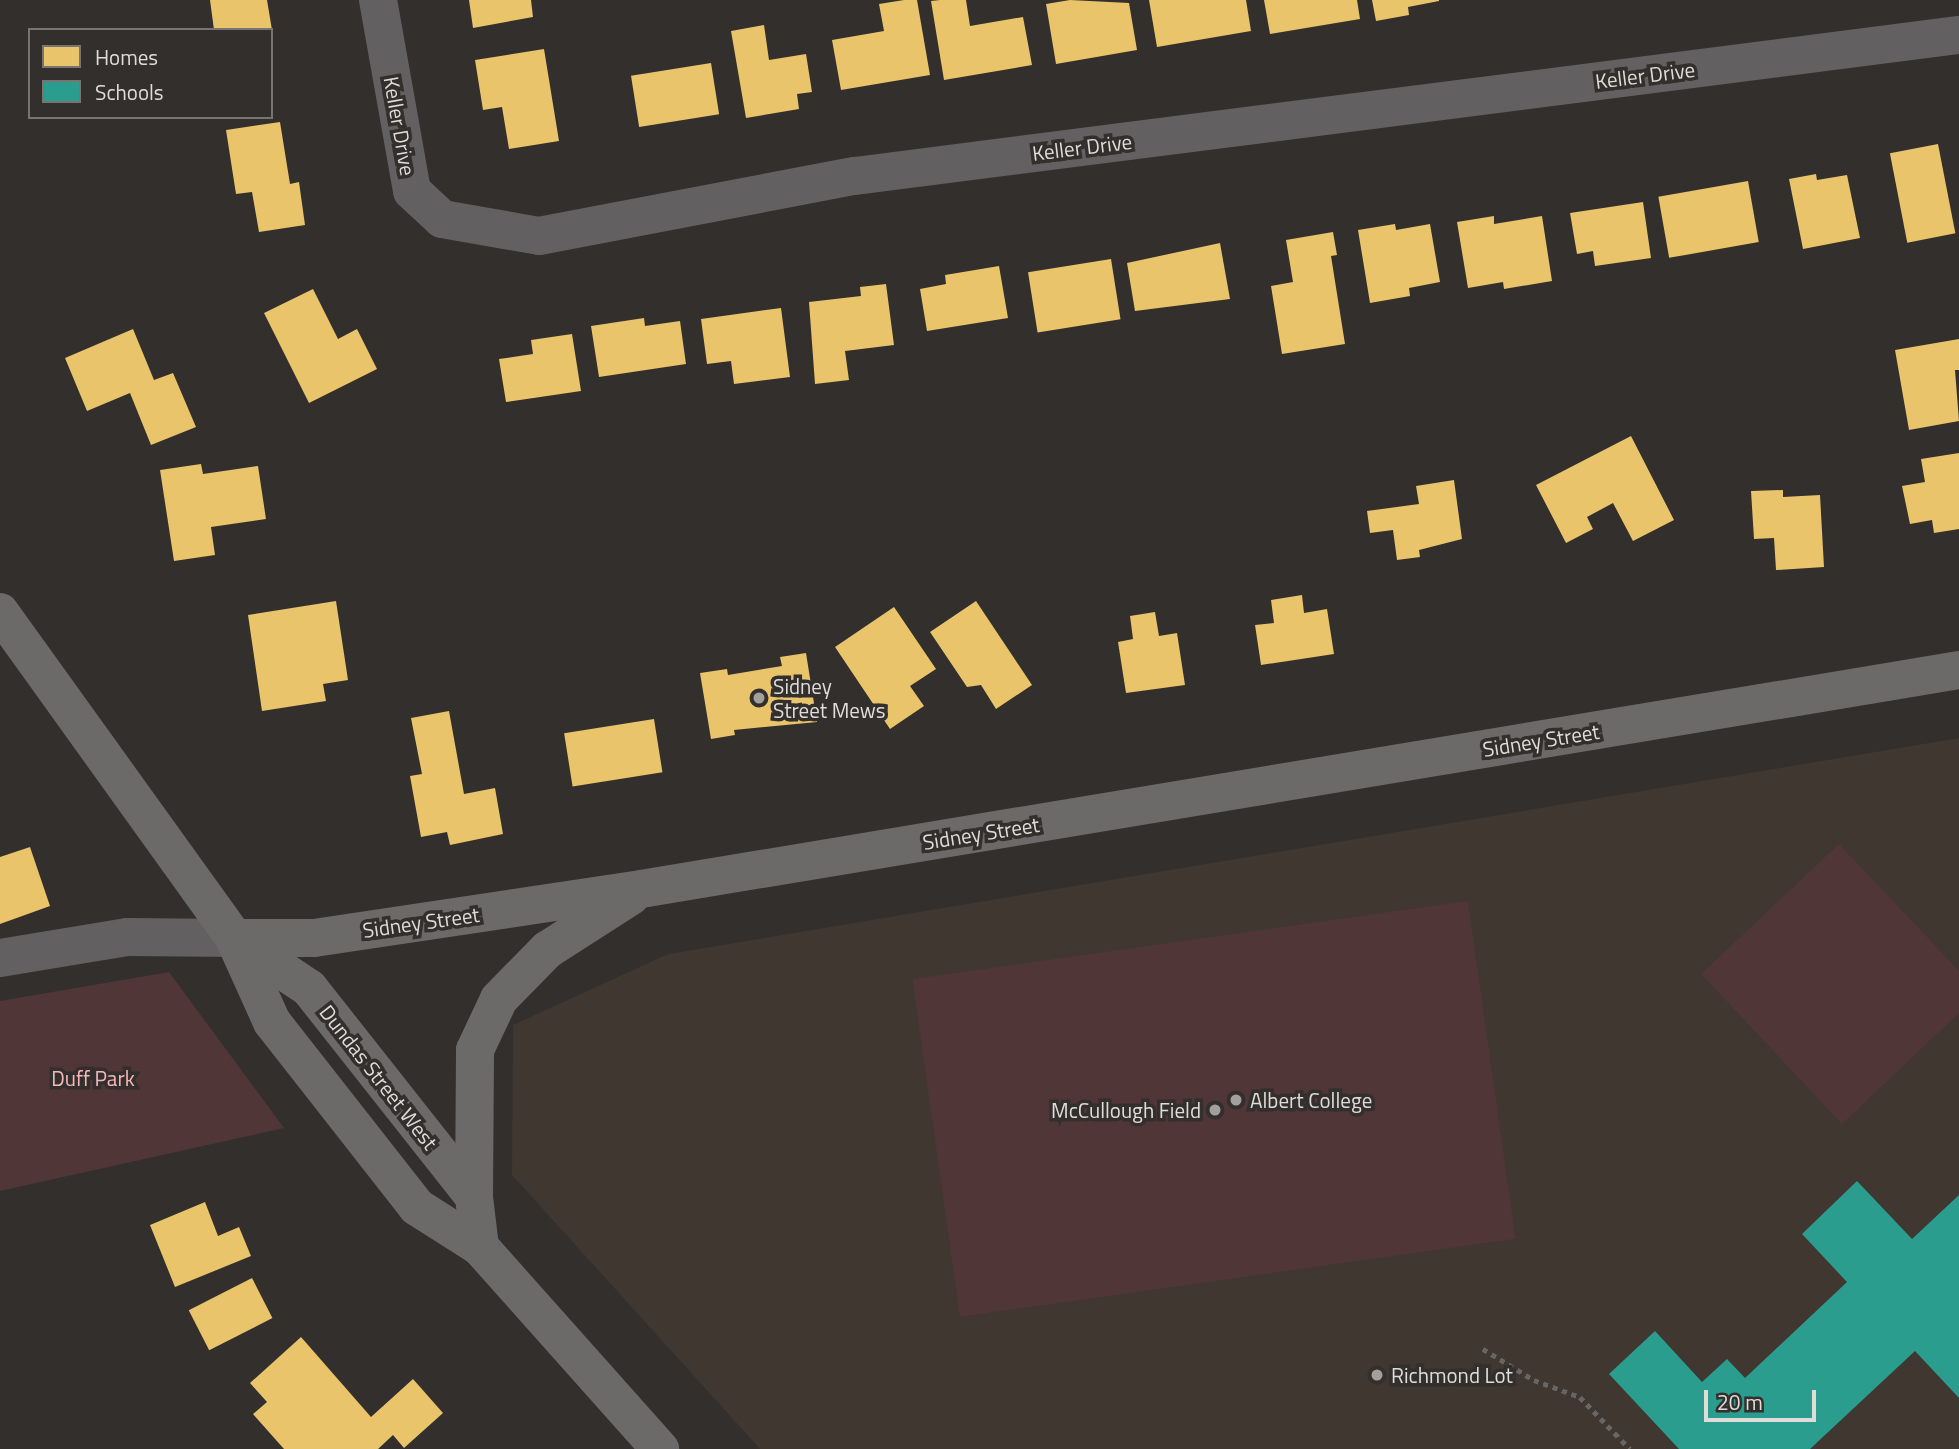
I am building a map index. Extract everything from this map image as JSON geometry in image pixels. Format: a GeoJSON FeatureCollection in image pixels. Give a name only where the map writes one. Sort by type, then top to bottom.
{"type":"FeatureCollection","features":[{"type":"Feature","properties":{"kind":"main road","name":"Dundas Street West"},"geometry":{"type":"LineString","coordinates":[[0,612],[234,938],[272,1021],[417,1207],[481,1247],[660,1449]]}},
{"type":"Feature","properties":{"kind":"main road","name":"Sidney Street"},"geometry":{"type":"LineString","coordinates":[[234,938],[314,938],[641,889],[1959,670]]}},
{"type":"Feature","properties":{"kind":"main road"},"geometry":{"type":"LineString","coordinates":[[481,1247],[474,1197],[475,1050],[499,999],[547,950],[641,889]]}},
{"type":"Feature","properties":{"kind":"main road","name":"Dundas Street West"},"geometry":{"type":"LineString","coordinates":[[234,938],[309,988],[474,1197]]}},
{"type":"Feature","properties":{"kind":"street","name":"Keller Drive"},"geometry":{"type":"LineString","coordinates":[[378,0],[412,191],[442,219],[539,236],[855,176],[1959,35]]}},
{"type":"Feature","properties":{"kind":"street","name":"Sidney Street"},"geometry":{"type":"LineString","coordinates":[[0,958],[127,937],[234,938]]}},
{"type":"Feature","properties":{"kind":"path"},"geometry":{"type":"LineString","coordinates":[[1483,1349],[1534,1380],[1580,1397],[1630,1449]]}},
{"type":"Feature","properties":{"kind":"shaded area","name":"Albert College"},"geometry":{"type":"Polygon","coordinates":[[[1959,738],[1959,1449],[760,1449],[512,1175],[513,1025],[668,954],[1959,738]]]}},
{"type":"Feature","properties":{"kind":"green space"},"geometry":{"type":"Polygon","coordinates":[[[1839,844],[1959,971],[1959,1013],[1842,1124],[1701,974],[1839,844]]]}},
{"type":"Feature","properties":{"kind":"green space","name":"McCullough Field"},"geometry":{"type":"Polygon","coordinates":[[[1468,901],[1515,1239],[960,1317],[912,979],[1468,901]]]}},
{"type":"Feature","properties":{"kind":"green space","name":"Duff Park"},"geometry":{"type":"Polygon","coordinates":[[[169,972],[284,1128],[0,1191],[0,1001],[169,972]]]}},
{"type":"Feature","properties":{"kind":"building: Homes"},"geometry":{"type":"Polygon","coordinates":[[[210,0],[267,0],[272,28],[214,28],[210,0]]]}},
{"type":"Feature","properties":{"kind":"building: Homes"},"geometry":{"type":"Polygon","coordinates":[[[469,0],[531,0],[533,17],[473,28],[469,0]]]}},
{"type":"Feature","properties":{"kind":"building: Homes"},"geometry":{"type":"Polygon","coordinates":[[[917,0],[930,75],[841,90],[832,40],[884,31],[879,4],[917,0]]]}},
{"type":"Feature","properties":{"kind":"building: Homes"},"geometry":{"type":"Polygon","coordinates":[[[966,0],[970,26],[1023,17],[1032,65],[944,80],[931,1],[966,0]]]}},
{"type":"Feature","properties":{"kind":"building: Homes"},"geometry":{"type":"Polygon","coordinates":[[[1070,0],[1129,3],[1137,50],[1056,64],[1046,4],[1070,0]]]}},
{"type":"Feature","properties":{"kind":"building: Homes"},"geometry":{"type":"Polygon","coordinates":[[[1149,0],[1246,0],[1251,31],[1157,47],[1149,0]]]}},
{"type":"Feature","properties":{"kind":"building: Homes"},"geometry":{"type":"Polygon","coordinates":[[[1264,0],[1357,0],[1360,19],[1270,34],[1264,0]]]}},
{"type":"Feature","properties":{"kind":"building: Homes"},"geometry":{"type":"Polygon","coordinates":[[[1372,0],[1439,1],[1408,7],[1409,15],[1376,21],[1372,0]]]}},
{"type":"Feature","properties":{"kind":"building: Homes"},"geometry":{"type":"Polygon","coordinates":[[[764,25],[769,60],[806,54],[812,92],[797,94],[799,109],[746,118],[731,31],[764,25]]]}},
{"type":"Feature","properties":{"kind":"building: Homes"},"geometry":{"type":"Polygon","coordinates":[[[544,49],[559,141],[509,149],[502,107],[483,110],[475,60],[544,49]]]}},
{"type":"Feature","properties":{"kind":"building: Homes"},"geometry":{"type":"Polygon","coordinates":[[[711,63],[719,114],[639,127],[631,76],[711,63]]]}},
{"type":"Feature","properties":{"kind":"building: Homes"},"geometry":{"type":"Polygon","coordinates":[[[280,122],[290,184],[299,182],[305,225],[259,232],[252,192],[236,194],[226,130],[280,122]]]}},
{"type":"Feature","properties":{"kind":"building: Homes"},"geometry":{"type":"Polygon","coordinates":[[[1938,144],[1955,233],[1907,243],[1890,153],[1938,144]]]}},
{"type":"Feature","properties":{"kind":"building: Homes"},"geometry":{"type":"Polygon","coordinates":[[[1816,174],[1817,180],[1847,175],[1860,238],[1803,249],[1789,179],[1816,174]]]}},
{"type":"Feature","properties":{"kind":"building: Homes"},"geometry":{"type":"Polygon","coordinates":[[[1748,181],[1759,242],[1669,258],[1658,197],[1748,181]]]}},
{"type":"Feature","properties":{"kind":"building: Homes"},"geometry":{"type":"Polygon","coordinates":[[[1643,202],[1651,258],[1595,266],[1593,251],[1577,254],[1570,213],[1643,202]]]}},
{"type":"Feature","properties":{"kind":"building: Homes"},"geometry":{"type":"Polygon","coordinates":[[[1494,216],[1494,224],[1542,216],[1552,281],[1504,289],[1503,282],[1468,288],[1457,222],[1494,216]]]}},
{"type":"Feature","properties":{"kind":"building: Homes"},"geometry":{"type":"Polygon","coordinates":[[[1395,224],[1396,230],[1430,224],[1440,282],[1409,288],[1410,296],[1370,303],[1358,230],[1395,224]]]}},
{"type":"Feature","properties":{"kind":"building: Homes"},"geometry":{"type":"Polygon","coordinates":[[[1333,232],[1337,255],[1331,256],[1345,344],[1282,354],[1271,286],[1293,282],[1286,240],[1333,232]]]}},
{"type":"Feature","properties":{"kind":"building: Homes"},"geometry":{"type":"Polygon","coordinates":[[[1220,243],[1230,299],[1135,311],[1127,263],[1220,243]]]}},
{"type":"Feature","properties":{"kind":"building: Homes"},"geometry":{"type":"Polygon","coordinates":[[[1111,259],[1121,319],[1038,332],[1028,272],[1111,259]]]}},
{"type":"Feature","properties":{"kind":"building: Homes"},"geometry":{"type":"Polygon","coordinates":[[[999,266],[1008,318],[927,331],[920,289],[946,284],[945,275],[999,266]]]}},
{"type":"Feature","properties":{"kind":"building: Homes"},"geometry":{"type":"Polygon","coordinates":[[[886,284],[894,345],[845,351],[849,380],[815,384],[809,302],[861,296],[860,287],[886,284]]]}},
{"type":"Feature","properties":{"kind":"building: Homes"},"geometry":{"type":"Polygon","coordinates":[[[313,289],[338,339],[357,329],[377,369],[309,403],[264,313],[313,289]]]}},
{"type":"Feature","properties":{"kind":"building: Homes"},"geometry":{"type":"Polygon","coordinates":[[[781,308],[790,377],[734,384],[731,361],[707,364],[701,319],[781,308]]]}},
{"type":"Feature","properties":{"kind":"building: Homes"},"geometry":{"type":"Polygon","coordinates":[[[644,318],[645,326],[680,321],[686,364],[599,377],[591,326],[644,318]]]}},
{"type":"Feature","properties":{"kind":"building: Homes"},"geometry":{"type":"Polygon","coordinates":[[[133,329],[154,380],[173,373],[196,427],[151,445],[130,393],[87,411],[65,358],[133,329]]]}},
{"type":"Feature","properties":{"kind":"building: Homes"},"geometry":{"type":"Polygon","coordinates":[[[572,334],[581,391],[506,402],[499,359],[533,354],[531,340],[572,334]]]}},
{"type":"Feature","properties":{"kind":"building: Homes"},"geometry":{"type":"Polygon","coordinates":[[[1959,339],[1959,370],[1955,370],[1959,421],[1909,430],[1895,350],[1959,339]]]}},
{"type":"Feature","properties":{"kind":"building: Homes"},"geometry":{"type":"Polygon","coordinates":[[[1631,436],[1674,520],[1633,541],[1613,503],[1587,517],[1593,529],[1566,543],[1536,485],[1631,436]]]}},
{"type":"Feature","properties":{"kind":"building: Homes"},"geometry":{"type":"Polygon","coordinates":[[[1959,453],[1959,529],[1934,533],[1932,520],[1910,524],[1902,486],[1925,482],[1921,459],[1959,453]]]}},
{"type":"Feature","properties":{"kind":"building: Homes"},"geometry":{"type":"Polygon","coordinates":[[[201,464],[203,474],[258,466],[266,519],[211,527],[215,555],[174,561],[160,470],[201,464]]]}},
{"type":"Feature","properties":{"kind":"building: Homes"},"geometry":{"type":"Polygon","coordinates":[[[1454,480],[1462,539],[1419,550],[1420,557],[1397,560],[1393,530],[1370,533],[1367,511],[1419,504],[1416,486],[1454,480]]]}},
{"type":"Feature","properties":{"kind":"building: Homes"},"geometry":{"type":"Polygon","coordinates":[[[1783,490],[1783,497],[1820,495],[1824,567],[1776,570],[1774,538],[1754,539],[1751,491],[1783,490]]]}},
{"type":"Feature","properties":{"kind":"building: Homes"},"geometry":{"type":"Polygon","coordinates":[[[1302,595],[1304,613],[1327,609],[1334,654],[1261,665],[1255,625],[1274,623],[1271,600],[1302,595]]]}},
{"type":"Feature","properties":{"kind":"building: Homes"},"geometry":{"type":"Polygon","coordinates":[[[336,601],[348,680],[323,684],[326,701],[262,711],[248,615],[336,601]]]}},
{"type":"Feature","properties":{"kind":"building: Homes"},"geometry":{"type":"Polygon","coordinates":[[[976,601],[1032,685],[996,709],[981,685],[967,687],[930,632],[976,601]]]}},
{"type":"Feature","properties":{"kind":"building: Homes"},"geometry":{"type":"Polygon","coordinates":[[[894,607],[936,669],[910,686],[924,706],[890,729],[835,647],[894,607]]]}},
{"type":"Feature","properties":{"kind":"building: Homes"},"geometry":{"type":"Polygon","coordinates":[[[1155,612],[1159,636],[1177,633],[1185,685],[1126,693],[1118,642],[1133,639],[1130,616],[1155,612]]]}},
{"type":"Feature","properties":{"kind":"building: Homes","name":"Sidney Street Mews"},"geometry":{"type":"Polygon","coordinates":[[[806,653],[817,722],[734,730],[735,735],[711,739],[700,673],[727,669],[728,675],[782,666],[780,657],[806,653]]]}},
{"type":"Feature","properties":{"kind":"building: Homes"},"geometry":{"type":"Polygon","coordinates":[[[449,711],[464,794],[495,788],[503,834],[450,845],[447,832],[421,837],[410,776],[422,774],[411,718],[449,711]]]}},
{"type":"Feature","properties":{"kind":"building: Homes"},"geometry":{"type":"Polygon","coordinates":[[[654,719],[662,772],[573,787],[564,733],[654,719]]]}},
{"type":"Feature","properties":{"kind":"building: Homes"},"geometry":{"type":"Polygon","coordinates":[[[30,847],[50,906],[0,924],[0,857],[30,847]]]}},
{"type":"Feature","properties":{"kind":"building: Homes"},"geometry":{"type":"Polygon","coordinates":[[[205,1202],[218,1236],[239,1227],[251,1256],[175,1287],[150,1225],[205,1202]]]}},
{"type":"Feature","properties":{"kind":"building: Homes"},"geometry":{"type":"Polygon","coordinates":[[[252,1278],[272,1318],[209,1350],[189,1310],[252,1278]]]}},
{"type":"Feature","properties":{"kind":"building: Homes"},"geometry":{"type":"Polygon","coordinates":[[[301,1337],[371,1417],[413,1379],[443,1413],[404,1448],[393,1435],[378,1449],[284,1449],[253,1414],[267,1402],[250,1383],[301,1337]]]}},
{"type":"Feature","properties":{"kind":"building: Schools"},"geometry":{"type":"Polygon","coordinates":[[[1857,1181],[1912,1239],[1959,1195],[1959,1398],[1915,1351],[1810,1449],[1679,1449],[1609,1374],[1655,1331],[1702,1382],[1727,1359],[1745,1378],[1847,1282],[1802,1234],[1857,1181]]]}},
{"type":"Feature","properties":{"kind":"place","name":"Sidney Street Mews"},"geometry":{"type":"Point","coordinates":[759,698]}},
{"type":"Feature","properties":{"kind":"place","name":"Albert College"},"geometry":{"type":"Point","coordinates":[1236,1100]}},
{"type":"Feature","properties":{"kind":"place","name":"McCullough Field"},"geometry":{"type":"Point","coordinates":[1215,1110]}},
{"type":"Feature","properties":{"kind":"place","name":"Richmond Lot"},"geometry":{"type":"Point","coordinates":[1377,1375]}}]}
